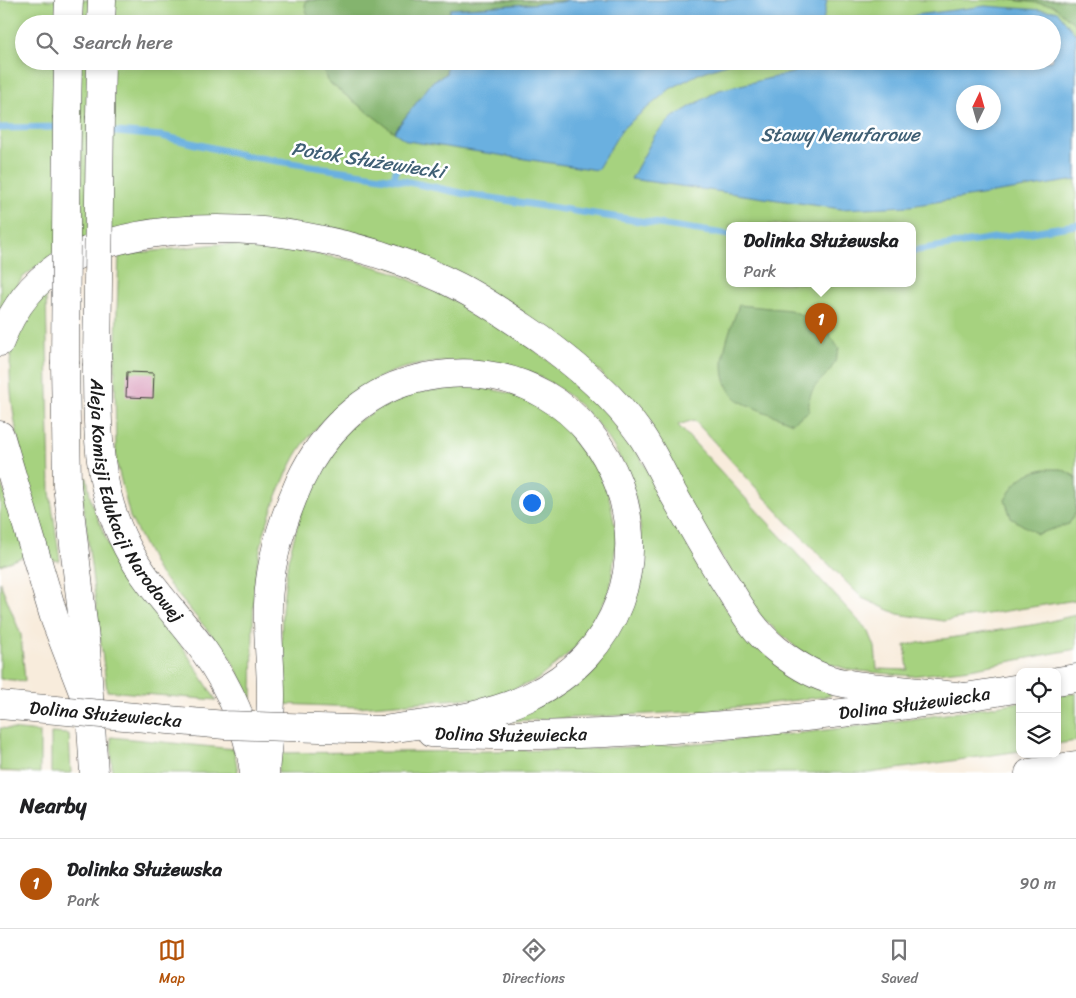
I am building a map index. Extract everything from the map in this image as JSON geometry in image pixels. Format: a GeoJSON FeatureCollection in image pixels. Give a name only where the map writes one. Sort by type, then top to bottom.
{"type":"FeatureCollection","features":[{"type":"Feature","properties":{"kind":"main road"},"geometry":{"type":"LineString","coordinates":[[68,15],[69,0]]}},
{"type":"Feature","properties":{"kind":"main road"},"geometry":{"type":"LineString","coordinates":[[102,0],[102,15]]}},
{"type":"Feature","properties":{"kind":"main road","name":"Aleja Komisji Edukacji Narodowej"},"geometry":{"type":"LineString","coordinates":[[68,70],[65,364],[67,485],[86,648],[94,773]]}},
{"type":"Feature","properties":{"kind":"main road","name":"Aleja Komisji Edukacji Narodowej"},"geometry":{"type":"LineString","coordinates":[[101,70],[97,366],[98,440],[101,468],[113,516],[128,548],[147,579],[221,677],[244,730],[252,755],[254,773]]}},
{"type":"Feature","properties":{"kind":"main road"},"geometry":{"type":"LineString","coordinates":[[0,342],[22,299],[40,279],[70,259],[103,244],[128,238],[176,231],[244,230],[339,245],[415,267],[458,286],[520,325],[581,371],[620,408],[642,436],[706,553],[752,626],[787,657],[826,679],[848,684],[965,697]]}},
{"type":"Feature","properties":{"kind":"main road"},"geometry":{"type":"LineString","coordinates":[[265,773],[271,697],[268,634],[271,580],[291,504],[310,461],[322,443],[346,417],[375,395],[392,387],[426,376],[458,373],[484,375],[522,383],[547,395],[574,416],[602,448],[611,465],[624,500],[630,528],[629,558],[619,602],[608,626],[587,656],[550,686],[526,699],[445,721],[382,730]]}},
{"type":"Feature","properties":{"kind":"main road"},"geometry":{"type":"LineString","coordinates":[[0,435],[55,620],[89,708]]}},
{"type":"Feature","properties":{"kind":"main road"},"geometry":{"type":"LineString","coordinates":[[1061,680],[1076,678]]}},
{"type":"Feature","properties":{"kind":"main road","name":"Dolina Służewiecka"},"geometry":{"type":"LineString","coordinates":[[0,705],[226,725],[527,736],[632,732],[825,715],[1016,689]]}},
{"type":"Feature","properties":{"kind":"main road"},"geometry":{"type":"LineString","coordinates":[[1029,773],[1076,765]]}},
{"type":"Feature","properties":{"kind":"green space"},"geometry":{"type":"Polygon","coordinates":[[[0,0],[1076,0],[1076,600],[943,621],[898,614],[862,598],[791,526],[694,420],[678,425],[869,632],[875,647],[877,669],[908,670],[905,645],[1038,624],[1076,615],[1076,649],[970,669],[911,676],[850,670],[821,661],[799,650],[760,616],[600,371],[315,229],[64,246],[22,278],[0,316],[0,0]]]}},
{"type":"Feature","properties":{"kind":"green space"},"geometry":{"type":"Polygon","coordinates":[[[306,0],[568,0],[450,9],[450,15],[308,15],[305,6],[306,0]]]}},
{"type":"Feature","properties":{"kind":"green space"},"geometry":{"type":"Polygon","coordinates":[[[1012,0],[1076,0],[1076,25],[1053,5],[1012,0]]]}},
{"type":"Feature","properties":{"kind":"green space"},"geometry":{"type":"Polygon","coordinates":[[[324,70],[446,70],[446,74],[433,81],[394,132],[327,81],[324,70]]]}},
{"type":"Feature","properties":{"kind":"green space"},"geometry":{"type":"Polygon","coordinates":[[[217,244],[262,246],[300,251],[355,261],[393,272],[483,314],[531,347],[577,383],[626,432],[726,609],[831,694],[830,696],[706,711],[512,721],[511,715],[564,691],[582,676],[593,663],[636,587],[641,557],[639,519],[634,494],[626,470],[614,448],[600,427],[564,392],[531,373],[484,363],[448,362],[400,369],[369,384],[338,407],[323,421],[300,449],[285,477],[273,506],[260,552],[254,597],[252,699],[229,656],[157,570],[130,517],[116,460],[115,367],[119,255],[217,244]]]}},
{"type":"Feature","properties":{"kind":"green space"},"geometry":{"type":"Polygon","coordinates":[[[46,292],[50,492],[60,561],[52,560],[27,480],[14,419],[11,389],[10,362],[13,338],[23,319],[46,292]]]}},
{"type":"Feature","properties":{"kind":"green space"},"geometry":{"type":"Polygon","coordinates":[[[739,305],[790,310],[823,324],[839,349],[830,371],[813,389],[809,402],[809,411],[792,423],[739,401],[728,388],[724,376],[724,352],[739,305]]]}},
{"type":"Feature","properties":{"kind":"green space"},"geometry":{"type":"Polygon","coordinates":[[[472,386],[510,393],[544,406],[580,438],[606,482],[617,536],[610,591],[583,641],[537,680],[496,696],[472,700],[471,698],[358,707],[280,704],[282,609],[288,560],[302,509],[319,470],[346,429],[401,394],[472,386]]]}},
{"type":"Feature","properties":{"kind":"green space"},"geometry":{"type":"Polygon","coordinates":[[[1044,469],[1062,469],[1076,477],[1076,512],[1069,524],[1037,534],[1011,518],[1005,500],[1020,479],[1030,473],[1044,469]]]}},
{"type":"Feature","properties":{"kind":"green space"},"geometry":{"type":"Polygon","coordinates":[[[87,478],[91,501],[109,546],[128,579],[184,649],[216,700],[107,691],[80,479],[87,478]]]}},
{"type":"Feature","properties":{"kind":"green space"},"geometry":{"type":"Polygon","coordinates":[[[0,480],[26,556],[0,565],[0,480]]]}},
{"type":"Feature","properties":{"kind":"green space"},"geometry":{"type":"Polygon","coordinates":[[[0,582],[21,635],[25,681],[0,679],[0,582]]]}},
{"type":"Feature","properties":{"kind":"green space"},"geometry":{"type":"Polygon","coordinates":[[[1076,693],[1076,741],[1061,743],[1061,695],[1076,693]]]}},
{"type":"Feature","properties":{"kind":"green space"},"geometry":{"type":"Polygon","coordinates":[[[1016,703],[1016,752],[869,773],[278,773],[279,753],[635,747],[770,736],[937,715],[1016,703]]]}},
{"type":"Feature","properties":{"kind":"green space"},"geometry":{"type":"Polygon","coordinates":[[[0,728],[40,732],[40,773],[0,771],[0,728]]]}},
{"type":"Feature","properties":{"kind":"green space"},"geometry":{"type":"Polygon","coordinates":[[[51,733],[69,734],[71,773],[51,773],[51,733]]]}},
{"type":"Feature","properties":{"kind":"green space"},"geometry":{"type":"Polygon","coordinates":[[[111,737],[234,749],[238,773],[112,773],[111,737]]]}},
{"type":"Feature","properties":{"kind":"water"},"geometry":{"type":"Polygon","coordinates":[[[568,0],[827,0],[824,15],[450,15],[450,9],[568,0]]]}},
{"type":"Feature","properties":{"kind":"water","name":"Stawy Nenufarowe"},"geometry":{"type":"Polygon","coordinates":[[[985,6],[1057,11],[1060,15],[916,15],[985,6]]]}},
{"type":"Feature","properties":{"kind":"water","name":"Stawy Nenufarowe"},"geometry":{"type":"Polygon","coordinates":[[[1061,16],[1076,35],[1076,180],[910,206],[841,209],[631,179],[655,135],[673,117],[719,90],[798,70],[1061,70],[1061,16]]]}},
{"type":"Feature","properties":{"kind":"water"},"geometry":{"type":"Polygon","coordinates":[[[446,70],[709,70],[670,89],[622,129],[597,170],[407,141],[394,132],[433,81],[446,74],[446,70]]]}},
{"type":"Feature","properties":{"kind":"building"},"geometry":{"type":"Polygon","coordinates":[[[127,372],[154,373],[153,398],[126,397],[127,372]]]}},
{"type":"Feature","properties":{"kind":"waterway","name":"Potok Służewiecki"},"geometry":{"type":"LineString","coordinates":[[0,128],[62,127]]}},
{"type":"Feature","properties":{"kind":"waterway","name":"Potok Służewiecki"},"geometry":{"type":"LineString","coordinates":[[105,131],[162,136],[246,156],[394,179],[466,194],[726,234]]}},
{"type":"Feature","properties":{"kind":"waterway"},"geometry":{"type":"LineString","coordinates":[[394,179],[398,161]]}},
{"type":"Feature","properties":{"kind":"waterway","name":"Potok Służewiecki"},"geometry":{"type":"LineString","coordinates":[[916,250],[1076,225]]}},
{"type":"Feature","properties":{"kind":"place","name":"Dolinka Służewska"},"geometry":{"type":"Point","coordinates":[821,344]}}]}
